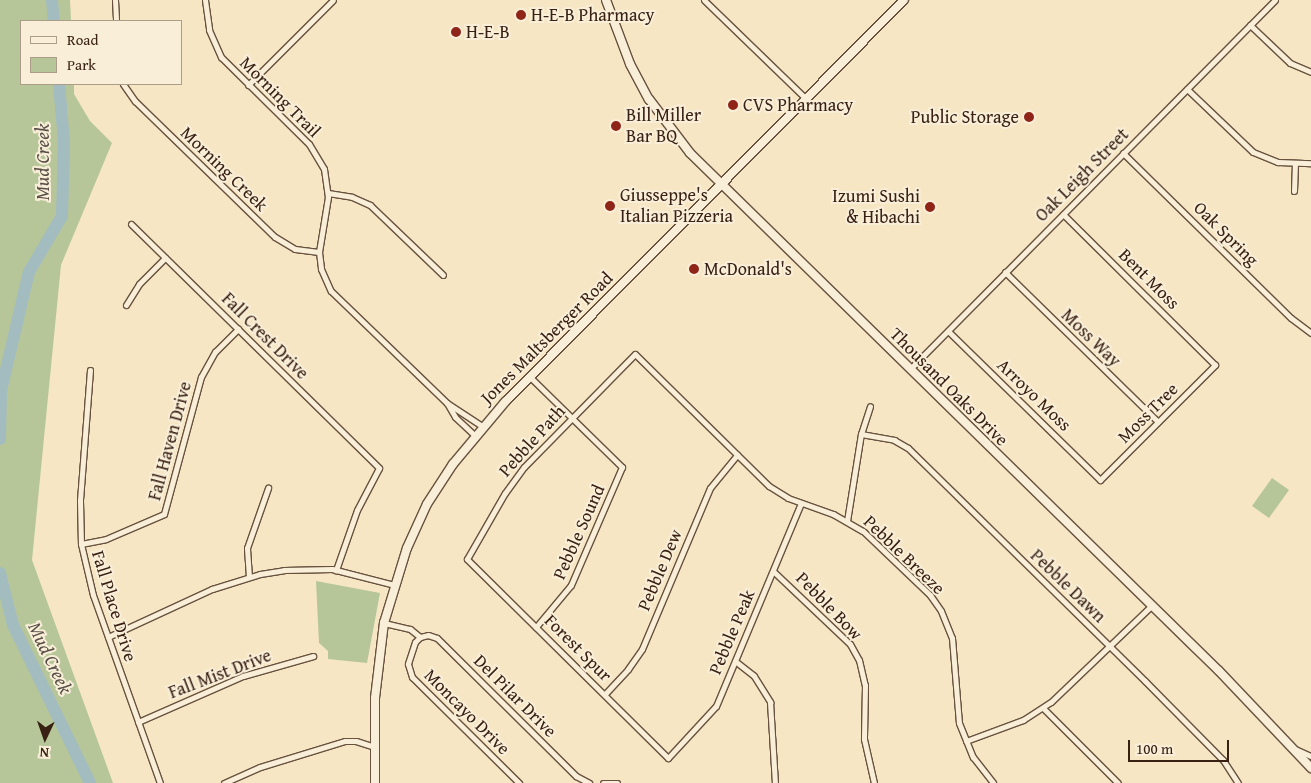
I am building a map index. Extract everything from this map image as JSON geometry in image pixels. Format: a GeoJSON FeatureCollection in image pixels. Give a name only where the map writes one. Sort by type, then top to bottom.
{"type":"FeatureCollection","features":[{"type":"Feature","properties":{"kind":"main road","name":"Thousand Oaks Drive"},"geometry":{"type":"LineString","coordinates":[[606,0],[623,50],[649,99],[690,153],[1152,605],[1311,768]]}},
{"type":"Feature","properties":{"kind":"main road","name":"Jones Maltsberger Road"},"geometry":{"type":"LineString","coordinates":[[375,783],[377,673],[384,623],[407,548],[427,504],[482,426],[904,0]]}},
{"type":"Feature","properties":{"kind":"street"},"geometry":{"type":"LineString","coordinates":[[115,0],[116,20]]}},
{"type":"Feature","properties":{"kind":"street","name":"Morning Trail"},"geometry":{"type":"LineString","coordinates":[[205,0],[207,21],[216,48],[227,64],[314,151],[324,169],[328,193],[319,252],[324,276],[336,297],[447,403],[482,426]]}},
{"type":"Feature","properties":{"kind":"street"},"geometry":{"type":"LineString","coordinates":[[248,85],[332,0]]}},
{"type":"Feature","properties":{"kind":"street"},"geometry":{"type":"LineString","coordinates":[[704,0],[806,99]]}},
{"type":"Feature","properties":{"kind":"street","name":"Oak Leigh Street"},"geometry":{"type":"LineString","coordinates":[[910,370],[1275,0]]}},
{"type":"Feature","properties":{"kind":"street"},"geometry":{"type":"LineString","coordinates":[[1250,25],[1290,63],[1311,72]]}},
{"type":"Feature","properties":{"kind":"street","name":"Morning Creek"},"geometry":{"type":"LineString","coordinates":[[124,85],[135,101],[275,237],[295,249],[319,252]]}},
{"type":"Feature","properties":{"kind":"street"},"geometry":{"type":"LineString","coordinates":[[1187,89],[1253,152],[1271,160],[1311,164]]}},
{"type":"Feature","properties":{"kind":"street","name":"Oak Spring"},"geometry":{"type":"LineString","coordinates":[[1123,153],[1291,318],[1311,333]]}},
{"type":"Feature","properties":{"kind":"street"},"geometry":{"type":"LineString","coordinates":[[1294,191],[1295,163]]}},
{"type":"Feature","properties":{"kind":"street"},"geometry":{"type":"LineString","coordinates":[[328,193],[352,197],[370,205],[443,275]]}},
{"type":"Feature","properties":{"kind":"street","name":"Bent Moss"},"geometry":{"type":"LineString","coordinates":[[1063,214],[1215,364]]}},
{"type":"Feature","properties":{"kind":"street","name":"Fall Crest Drive"},"geometry":{"type":"LineString","coordinates":[[131,224],[379,468],[357,510],[336,570]]}},
{"type":"Feature","properties":{"kind":"street"},"geometry":{"type":"LineString","coordinates":[[126,305],[139,284],[165,258]]}},
{"type":"Feature","properties":{"kind":"street","name":"Moss Way"},"geometry":{"type":"LineString","coordinates":[[1005,272],[1158,422]]}},
{"type":"Feature","properties":{"kind":"street","name":"Fall Haven Drive"},"geometry":{"type":"LineString","coordinates":[[81,544],[106,539],[164,514],[201,377],[215,352],[238,329]]}},
{"type":"Feature","properties":{"kind":"street","name":"Arroyo Moss"},"geometry":{"type":"LineString","coordinates":[[948,330],[1100,480]]}},
{"type":"Feature","properties":{"kind":"street","name":"Pebble Path"},"geometry":{"type":"LineString","coordinates":[[467,559],[505,493],[532,458],[635,354]]}},
{"type":"Feature","properties":{"kind":"street","name":"Pebble Breeze"},"geometry":{"type":"LineString","coordinates":[[635,354],[769,486],[801,503],[847,521],[875,541],[930,595],[941,611],[952,638],[956,707],[966,741],[993,783]]}},
{"type":"Feature","properties":{"kind":"street","name":"Moss Tree"},"geometry":{"type":"LineString","coordinates":[[1100,480],[1215,364]]}},
{"type":"Feature","properties":{"kind":"street","name":"Fall Place Drive"},"geometry":{"type":"LineString","coordinates":[[90,370],[80,501],[81,544],[86,572],[160,783]]}},
{"type":"Feature","properties":{"kind":"street"},"geometry":{"type":"LineString","coordinates":[[530,377],[571,418]]}},
{"type":"Feature","properties":{"kind":"street","name":"Morning Trail"},"geometry":{"type":"LineString","coordinates":[[447,403],[455,417],[474,436]]}},
{"type":"Feature","properties":{"kind":"street"},"geometry":{"type":"LineString","coordinates":[[847,521],[861,434],[870,406]]}},
{"type":"Feature","properties":{"kind":"street","name":"Pebble Sound"},"geometry":{"type":"LineString","coordinates":[[536,627],[571,585],[622,467],[571,418]]}},
{"type":"Feature","properties":{"kind":"street","name":"Pebble Dawn"},"geometry":{"type":"LineString","coordinates":[[861,434],[894,440],[908,448],[1222,760],[1238,783]]}},
{"type":"Feature","properties":{"kind":"street","name":"Pebble Dew"},"geometry":{"type":"LineString","coordinates":[[605,694],[628,669],[642,649],[710,488],[737,455]]}},
{"type":"Feature","properties":{"kind":"street"},"geometry":{"type":"LineString","coordinates":[[249,576],[247,548],[268,488]]}},
{"type":"Feature","properties":{"kind":"street","name":"Pebble Peak"},"geometry":{"type":"LineString","coordinates":[[668,758],[712,712],[801,503]]}},
{"type":"Feature","properties":{"kind":"street","name":"Forest Spur"},"geometry":{"type":"LineString","coordinates":[[467,559],[668,758]]}},
{"type":"Feature","properties":{"kind":"street"},"geometry":{"type":"LineString","coordinates":[[108,637],[212,589],[249,576],[284,570],[336,570],[395,585]]}},
{"type":"Feature","properties":{"kind":"street","name":"Pebble Bow"},"geometry":{"type":"LineString","coordinates":[[773,571],[856,653],[864,679],[864,739],[874,783]]}},
{"type":"Feature","properties":{"kind":"street"},"geometry":{"type":"LineString","coordinates":[[966,741],[1023,720],[1043,708],[1152,605]]}},
{"type":"Feature","properties":{"kind":"street"},"geometry":{"type":"LineString","coordinates":[[384,623],[410,628],[420,637]]}},
{"type":"Feature","properties":{"kind":"street","name":"Del Pilar Drive"},"geometry":{"type":"LineString","coordinates":[[420,637],[428,634],[437,638],[576,776],[589,783]]}},
{"type":"Feature","properties":{"kind":"street","name":"Moncayo Drive"},"geometry":{"type":"LineString","coordinates":[[420,637],[415,642],[408,664],[412,676],[519,783]]}},
{"type":"Feature","properties":{"kind":"street","name":"Fall Mist Drive"},"geometry":{"type":"LineString","coordinates":[[138,722],[243,676],[313,656]]}},
{"type":"Feature","properties":{"kind":"street"},"geometry":{"type":"LineString","coordinates":[[735,661],[754,676],[770,702],[775,783]]}},
{"type":"Feature","properties":{"kind":"street"},"geometry":{"type":"LineString","coordinates":[[1043,708],[1118,783]]}},
{"type":"Feature","properties":{"kind":"street"},"geometry":{"type":"LineString","coordinates":[[224,783],[260,767],[346,741],[356,740],[375,747]]}},
{"type":"Feature","properties":{"kind":"street"},"geometry":{"type":"LineString","coordinates":[[1294,749],[1311,756]]}},
{"type":"Feature","properties":{"kind":"street"},"geometry":{"type":"LineString","coordinates":[[603,783],[617,783]]}},
{"type":"Feature","properties":{"kind":"green space"},"geometry":{"type":"Polygon","coordinates":[[[0,0],[70,0],[71,20],[20,20],[20,85],[74,85],[74,94],[90,121],[112,143],[61,265],[32,560],[113,783],[0,783],[0,0]]]}},
{"type":"Feature","properties":{"kind":"green space"},"geometry":{"type":"Polygon","coordinates":[[[1272,478],[1289,490],[1269,518],[1252,506],[1272,478]]]}},
{"type":"Feature","properties":{"kind":"green space"},"geometry":{"type":"Polygon","coordinates":[[[316,581],[380,593],[367,663],[328,659],[328,651],[319,643],[316,581]]]}},
{"type":"Feature","properties":{"kind":"waterway","name":"Mud Creek"},"geometry":{"type":"LineString","coordinates":[[52,0],[54,20]]}},
{"type":"Feature","properties":{"kind":"waterway","name":"Mud Creek"},"geometry":{"type":"LineString","coordinates":[[0,439],[1,391],[29,272],[62,216],[64,142],[59,85]]}},
{"type":"Feature","properties":{"kind":"waterway","name":"Mud Creek"},"geometry":{"type":"LineString","coordinates":[[0,573],[13,625],[90,783]]}},
{"type":"Feature","properties":{"kind":"place","name":"H-E-B Pharmacy"},"geometry":{"type":"Point","coordinates":[521,15]}},
{"type":"Feature","properties":{"kind":"place","name":"H-E-B"},"geometry":{"type":"Point","coordinates":[456,32]}},
{"type":"Feature","properties":{"kind":"place","name":"CVS Pharmacy"},"geometry":{"type":"Point","coordinates":[733,105]}},
{"type":"Feature","properties":{"kind":"place","name":"Public Storage"},"geometry":{"type":"Point","coordinates":[1029,117]}},
{"type":"Feature","properties":{"kind":"place","name":"Bill Miller Bar BQ"},"geometry":{"type":"Point","coordinates":[616,126]}},
{"type":"Feature","properties":{"kind":"place","name":"Giusseppe's Italian Pizzeria"},"geometry":{"type":"Point","coordinates":[610,206]}},
{"type":"Feature","properties":{"kind":"place","name":"Izumi Sushi & Hibachi"},"geometry":{"type":"Point","coordinates":[930,207]}},
{"type":"Feature","properties":{"kind":"place","name":"McDonald's"},"geometry":{"type":"Point","coordinates":[694,269]}}]}
